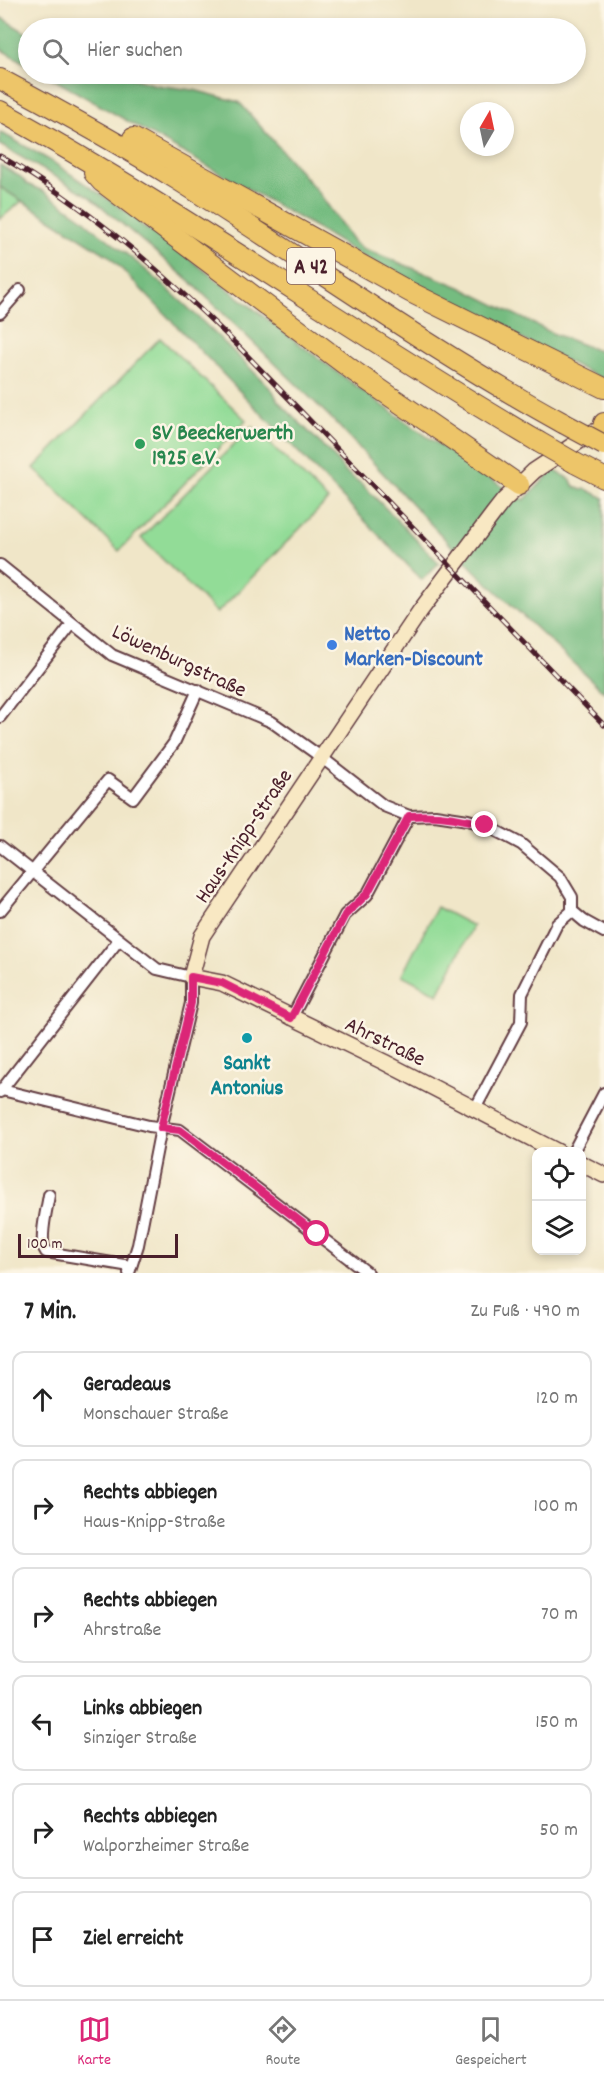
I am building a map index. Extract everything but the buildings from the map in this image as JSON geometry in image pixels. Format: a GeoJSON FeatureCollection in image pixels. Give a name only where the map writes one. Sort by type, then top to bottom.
{"type":"FeatureCollection","features":[{"type":"Feature","properties":{"kind":"highway","name":"A 42"},"geometry":{"type":"LineString","coordinates":[[0,79],[178,180],[469,368],[563,423],[604,431]]}},
{"type":"Feature","properties":{"kind":"highway"},"geometry":{"type":"LineString","coordinates":[[58,110],[110,125],[410,292],[595,385],[604,399]]}},
{"type":"Feature","properties":{"kind":"highway","name":"A 42"},"geometry":{"type":"LineString","coordinates":[[0,111],[77,153],[164,206],[387,350],[537,441],[604,477]]}},
{"type":"Feature","properties":{"kind":"highway"},"geometry":{"type":"LineString","coordinates":[[77,153],[102,182],[221,273],[355,372],[519,485]]}},
{"type":"Feature","properties":{"kind":"street"},"geometry":{"type":"LineString","coordinates":[[0,313],[20,290]]}},
{"type":"Feature","properties":{"kind":"street","name":"Haus-Knipp-Straße"},"geometry":{"type":"LineString","coordinates":[[49,1195],[42,1241],[46,1252],[129,1269],[138,1245],[161,1128],[191,1003],[191,977],[202,936],[420,611],[493,514],[519,485],[561,452],[604,431]]}},
{"type":"Feature","properties":{"kind":"street","name":"Löwenburgstraße"},"geometry":{"type":"LineString","coordinates":[[0,566],[112,655],[272,722],[384,806],[409,816]]}},
{"type":"Feature","properties":{"kind":"street"},"geometry":{"type":"LineString","coordinates":[[0,717],[72,624]]}},
{"type":"Feature","properties":{"kind":"street"},"geometry":{"type":"LineString","coordinates":[[0,910],[108,780],[133,798],[174,743],[198,690]]}},
{"type":"Feature","properties":{"kind":"street"},"geometry":{"type":"LineString","coordinates":[[291,1018],[345,915],[367,894],[409,816],[435,815],[485,825],[521,844],[560,877],[572,897],[572,911],[557,924],[543,951],[522,994],[520,1022],[475,1109]]}},
{"type":"Feature","properties":{"kind":"street"},"geometry":{"type":"LineString","coordinates":[[0,846],[118,941],[157,969],[191,977]]}},
{"type":"Feature","properties":{"kind":"street"},"geometry":{"type":"LineString","coordinates":[[572,911],[604,932]]}},
{"type":"Feature","properties":{"kind":"street"},"geometry":{"type":"LineString","coordinates":[[118,941],[1,1091],[161,1128],[180,1130],[368,1273]]}},
{"type":"Feature","properties":{"kind":"street","name":"Ahrstraße"},"geometry":{"type":"LineString","coordinates":[[191,977],[222,983],[384,1062],[548,1147]]}},
{"type":"Feature","properties":{"kind":"street"},"geometry":{"type":"LineString","coordinates":[[576,1147],[604,1093]]}},
{"type":"Feature","properties":{"kind":"street"},"geometry":{"type":"LineString","coordinates":[[586,1166],[604,1175]]}},
{"type":"Feature","properties":{"kind":"green space"},"geometry":{"type":"Polygon","coordinates":[[[0,17],[18,28],[18,59],[0,49],[0,17]]]}},
{"type":"Feature","properties":{"kind":"green space"},"geometry":{"type":"Polygon","coordinates":[[[62,84],[153,84],[194,90],[239,102],[319,193],[354,242],[362,248],[460,287],[552,333],[604,353],[604,380],[448,302],[360,255],[308,223],[62,84]]]}},
{"type":"Feature","properties":{"kind":"green space"},"geometry":{"type":"Polygon","coordinates":[[[0,132],[51,161],[136,218],[144,227],[154,231],[381,405],[524,500],[554,470],[571,480],[573,485],[581,490],[586,489],[604,498],[604,692],[475,571],[330,417],[193,284],[89,196],[0,145],[0,132]]]}},
{"type":"Feature","properties":{"kind":"green space"},"geometry":{"type":"Polygon","coordinates":[[[0,165],[85,220],[162,284],[273,391],[278,401],[335,458],[344,471],[363,485],[439,563],[422,580],[109,256],[0,187],[0,165]]]}},
{"type":"Feature","properties":{"kind":"green space"},"geometry":{"type":"Polygon","coordinates":[[[0,187],[22,201],[0,219],[0,187]]]}},
{"type":"Feature","properties":{"kind":"green space","name":"SV Beeckerwerth 1925 e.V."},"geometry":{"type":"Polygon","coordinates":[[[160,338],[246,420],[119,551],[34,468],[160,338]]]}},
{"type":"Feature","properties":{"kind":"green space","name":"SV Beeckerwerth 1925 e.V."},"geometry":{"type":"Polygon","coordinates":[[[252,426],[328,500],[217,613],[141,538],[252,426]]]}},
{"type":"Feature","properties":{"kind":"green space"},"geometry":{"type":"Polygon","coordinates":[[[437,907],[473,926],[438,994],[402,975],[437,907]]]}},
{"type":"Feature","properties":{"kind":"railway"},"geometry":{"type":"LineString","coordinates":[[0,156],[95,219],[154,267],[210,319],[604,725]]}},
{"type":"Feature","properties":{"kind":"place","name":"SV Beeckerwerth 1925 e.V."},"geometry":{"type":"Point","coordinates":[140,444]}},
{"type":"Feature","properties":{"kind":"place","name":"Netto Marken-Discount"},"geometry":{"type":"Point","coordinates":[332,645]}},
{"type":"Feature","properties":{"kind":"place","name":"Sankt Antonius"},"geometry":{"type":"Point","coordinates":[247,1038]}},
{"type":"Feature","properties":{"kind":"route"},"geometry":{"type":"LineString","coordinates":[[317,1234],[180,1130],[161,1128],[191,1003],[191,977],[222,983],[291,1018],[345,915],[367,894],[409,816],[435,815],[485,825]]}}]}
